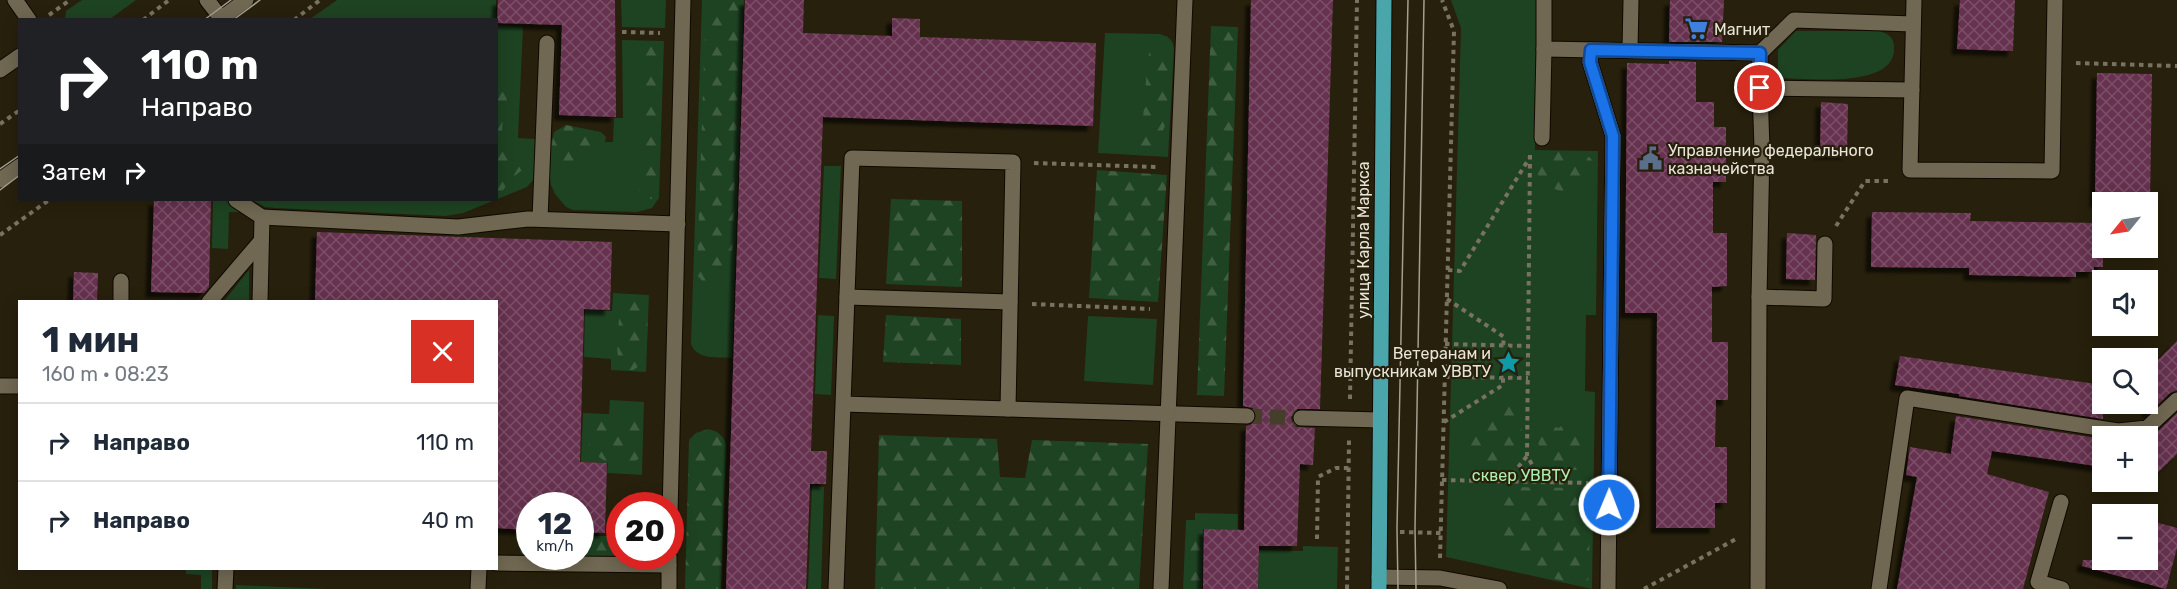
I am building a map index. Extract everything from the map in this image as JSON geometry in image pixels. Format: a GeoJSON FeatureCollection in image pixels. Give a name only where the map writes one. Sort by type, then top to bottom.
{"type":"FeatureCollection","features":[{"type":"Feature","properties":{"kind":"main road","name":"улица Карла Маркса"},"geometry":{"type":"LineString","coordinates":[[1379,583],[1384,0]]}},
{"type":"Feature","properties":{"kind":"street"},"geometry":{"type":"LineString","coordinates":[[15,0],[28,18]]}},
{"type":"Feature","properties":{"kind":"street"},"geometry":{"type":"LineString","coordinates":[[207,0],[219,18]]}},
{"type":"Feature","properties":{"kind":"street"},"geometry":{"type":"LineString","coordinates":[[221,18],[246,0]]}},
{"type":"Feature","properties":{"kind":"street"},"geometry":{"type":"LineString","coordinates":[[671,492],[683,0]]}},
{"type":"Feature","properties":{"kind":"street"},"geometry":{"type":"LineString","coordinates":[[1161,589],[1185,0]]}},
{"type":"Feature","properties":{"kind":"street"},"geometry":{"type":"LineString","coordinates":[[1542,138],[1544,0]]}},
{"type":"Feature","properties":{"kind":"street"},"geometry":{"type":"LineString","coordinates":[[1630,50],[1631,0]]}},
{"type":"Feature","properties":{"kind":"street"},"geometry":{"type":"LineString","coordinates":[[1914,0],[1910,170],[2052,171],[2055,0]]}},
{"type":"Feature","properties":{"kind":"street"},"geometry":{"type":"LineString","coordinates":[[1544,49],[1760,53],[1794,20],[1913,24]]}},
{"type":"Feature","properties":{"kind":"street"},"geometry":{"type":"LineString","coordinates":[[540,219],[547,43]]}},
{"type":"Feature","properties":{"kind":"street"},"geometry":{"type":"LineString","coordinates":[[1591,50],[1590,62],[1613,136],[1608,589]]}},
{"type":"Feature","properties":{"kind":"street"},"geometry":{"type":"LineString","coordinates":[[1758,589],[1762,149],[1760,53]]}},
{"type":"Feature","properties":{"kind":"street"},"geometry":{"type":"LineString","coordinates":[[0,70],[18,57]]}},
{"type":"Feature","properties":{"kind":"street"},"geometry":{"type":"LineString","coordinates":[[1760,88],[1912,90]]}},
{"type":"Feature","properties":{"kind":"street"},"geometry":{"type":"LineString","coordinates":[[837,589],[852,158],[1012,162],[1008,409]]}},
{"type":"Feature","properties":{"kind":"street"},"geometry":{"type":"LineString","coordinates":[[0,180],[18,167]]}},
{"type":"Feature","properties":{"kind":"street"},"geometry":{"type":"LineString","coordinates":[[238,201],[262,217],[458,227],[528,219],[678,224]]}},
{"type":"Feature","properties":{"kind":"street"},"geometry":{"type":"LineString","coordinates":[[260,300],[262,217]]}},
{"type":"Feature","properties":{"kind":"street"},"geometry":{"type":"LineString","coordinates":[[211,300],[261,241]]}},
{"type":"Feature","properties":{"kind":"street"},"geometry":{"type":"LineString","coordinates":[[1759,297],[1824,299],[1825,244]]}},
{"type":"Feature","properties":{"kind":"street"},"geometry":{"type":"LineString","coordinates":[[121,281],[121,300]]}},
{"type":"Feature","properties":{"kind":"street"},"geometry":{"type":"LineString","coordinates":[[847,297],[1010,302]]}},
{"type":"Feature","properties":{"kind":"street"},"geometry":{"type":"LineString","coordinates":[[0,386],[18,386]]}},
{"type":"Feature","properties":{"kind":"street"},"geometry":{"type":"LineString","coordinates":[[1879,589],[1907,398],[2118,431],[2147,428],[2177,400]]}},
{"type":"Feature","properties":{"kind":"street"},"geometry":{"type":"LineString","coordinates":[[843,404],[1246,416]]}},
{"type":"Feature","properties":{"kind":"street"},"geometry":{"type":"LineString","coordinates":[[1301,418],[1380,420]]}},
{"type":"Feature","properties":{"kind":"street"},"geometry":{"type":"LineString","coordinates":[[2061,502],[2038,582],[2062,589]]}},
{"type":"Feature","properties":{"kind":"street"},"geometry":{"type":"LineString","coordinates":[[498,563],[606,562]]}},
{"type":"Feature","properties":{"kind":"street"},"geometry":{"type":"LineString","coordinates":[[225,589],[226,570]]}},
{"type":"Feature","properties":{"kind":"street"},"geometry":{"type":"LineString","coordinates":[[478,589],[479,570]]}},
{"type":"Feature","properties":{"kind":"street"},"geometry":{"type":"LineString","coordinates":[[669,570],[669,589]]}},
{"type":"Feature","properties":{"kind":"street"},"geometry":{"type":"LineString","coordinates":[[1379,583],[1440,583],[1499,589]]}},
{"type":"Feature","properties":{"kind":"path"},"geometry":{"type":"LineString","coordinates":[[47,18],[70,0]]}},
{"type":"Feature","properties":{"kind":"path"},"geometry":{"type":"LineString","coordinates":[[146,18],[169,0]]}},
{"type":"Feature","properties":{"kind":"path"},"geometry":{"type":"LineString","coordinates":[[297,18],[320,0]]}},
{"type":"Feature","properties":{"kind":"path"},"geometry":{"type":"LineString","coordinates":[[1347,589],[1357,0]]}},
{"type":"Feature","properties":{"kind":"path"},"geometry":{"type":"LineString","coordinates":[[1440,583],[1454,31],[1442,0]]}},
{"type":"Feature","properties":{"kind":"path"},"geometry":{"type":"LineString","coordinates":[[622,32],[682,34]]}},
{"type":"Feature","properties":{"kind":"path"},"geometry":{"type":"LineString","coordinates":[[2167,66],[2177,66]]}},
{"type":"Feature","properties":{"kind":"path"},"geometry":{"type":"LineString","coordinates":[[0,124],[18,111]]}},
{"type":"Feature","properties":{"kind":"path"},"geometry":{"type":"LineString","coordinates":[[1448,270],[1460,271],[1542,138]]}},
{"type":"Feature","properties":{"kind":"path"},"geometry":{"type":"LineString","coordinates":[[1530,156],[1527,456],[1543,483]]}},
{"type":"Feature","properties":{"kind":"path"},"geometry":{"type":"LineString","coordinates":[[1012,162],[1179,167]]}},
{"type":"Feature","properties":{"kind":"path"},"geometry":{"type":"LineString","coordinates":[[0,235],[48,201]]}},
{"type":"Feature","properties":{"kind":"path"},"geometry":{"type":"LineString","coordinates":[[1447,298],[1504,337],[1503,346]]}},
{"type":"Feature","properties":{"kind":"path"},"geometry":{"type":"LineString","coordinates":[[1010,302],[1173,311]]}},
{"type":"Feature","properties":{"kind":"path"},"geometry":{"type":"LineString","coordinates":[[1445,344],[1528,346]]}},
{"type":"Feature","properties":{"kind":"path"},"geometry":{"type":"LineString","coordinates":[[1445,377],[1528,378]]}},
{"type":"Feature","properties":{"kind":"path"},"geometry":{"type":"LineString","coordinates":[[1443,423],[1503,385],[1503,378]]}},
{"type":"Feature","properties":{"kind":"path"},"geometry":{"type":"LineString","coordinates":[[1507,481],[1527,456]]}},
{"type":"Feature","properties":{"kind":"path"},"geometry":{"type":"LineString","coordinates":[[1317,539],[1318,477],[1336,468],[1349,468]]}},
{"type":"Feature","properties":{"kind":"path"},"geometry":{"type":"LineString","coordinates":[[1442,480],[1609,484]]}},
{"type":"Feature","properties":{"kind":"path"},"geometry":{"type":"LineString","coordinates":[[1644,589],[1758,527]]}},
{"type":"Feature","properties":{"kind":"green space"},"geometry":{"type":"Polygon","coordinates":[[[82,0],[136,0],[111,18],[65,18],[66,11],[82,0]]]}},
{"type":"Feature","properties":{"kind":"green space"},"geometry":{"type":"Polygon","coordinates":[[[337,0],[496,0],[496,18],[311,18],[337,0]]]}},
{"type":"Feature","properties":{"kind":"green space"},"geometry":{"type":"Polygon","coordinates":[[[621,0],[666,0],[665,28],[622,27],[621,0]]]}},
{"type":"Feature","properties":{"kind":"green space"},"geometry":{"type":"Polygon","coordinates":[[[702,0],[744,0],[732,358],[703,355],[698,353],[691,344],[702,0]]]}},
{"type":"Feature","properties":{"kind":"green space"},"geometry":{"type":"Polygon","coordinates":[[[706,0],[739,0],[741,6],[732,267],[725,280],[715,285],[705,284],[697,275],[706,0]]]}},
{"type":"Feature","properties":{"kind":"green space","name":"сквер УВВТУ"},"geometry":{"type":"Polygon","coordinates":[[[1451,0],[1537,0],[1535,150],[1598,151],[1596,315],[1586,315],[1585,391],[1595,392],[1592,589],[1446,557],[1461,28],[1451,0]]]}},
{"type":"Feature","properties":{"kind":"green space"},"geometry":{"type":"Polygon","coordinates":[[[498,25],[523,27],[518,138],[535,139],[534,179],[527,187],[498,199],[498,25]]]}},
{"type":"Feature","properties":{"kind":"green space"},"geometry":{"type":"Polygon","coordinates":[[[1211,26],[1238,27],[1224,396],[1197,395],[1211,26]]]}},
{"type":"Feature","properties":{"kind":"green space"},"geometry":{"type":"Polygon","coordinates":[[[1796,31],[1880,31],[1892,38],[1894,47],[1891,61],[1881,70],[1847,79],[1778,78],[1778,50],[1796,31]]]}},
{"type":"Feature","properties":{"kind":"green space"},"geometry":{"type":"Polygon","coordinates":[[[1105,33],[1160,34],[1172,41],[1174,50],[1168,157],[1098,153],[1105,33]]]}},
{"type":"Feature","properties":{"kind":"green space"},"geometry":{"type":"Polygon","coordinates":[[[622,40],[664,41],[659,198],[652,208],[637,212],[573,210],[566,207],[551,185],[550,141],[613,142],[614,118],[623,118],[622,40]]]}},
{"type":"Feature","properties":{"kind":"green space"},"geometry":{"type":"Polygon","coordinates":[[[657,43],[662,47],[658,194],[654,199],[646,199],[639,193],[645,52],[649,45],[657,43]]]}},
{"type":"Feature","properties":{"kind":"green space"},"geometry":{"type":"Polygon","coordinates":[[[1160,44],[1167,46],[1170,56],[1166,123],[1155,150],[1142,153],[1135,149],[1133,141],[1143,118],[1148,56],[1152,48],[1160,44]]]}},
{"type":"Feature","properties":{"kind":"green space"},"geometry":{"type":"Polygon","coordinates":[[[498,80],[503,83],[507,97],[502,124],[504,138],[521,151],[526,159],[523,169],[498,195],[498,80]]]}},
{"type":"Feature","properties":{"kind":"green space"},"geometry":{"type":"Polygon","coordinates":[[[566,125],[601,132],[606,137],[604,146],[574,162],[556,164],[552,149],[554,132],[566,125]]]}},
{"type":"Feature","properties":{"kind":"green space"},"geometry":{"type":"Polygon","coordinates":[[[1550,152],[1579,153],[1591,159],[1595,167],[1594,176],[1589,184],[1581,190],[1570,193],[1557,190],[1543,181],[1538,176],[1537,167],[1541,157],[1550,152]]]}},
{"type":"Feature","properties":{"kind":"green space"},"geometry":{"type":"Polygon","coordinates":[[[824,166],[841,166],[836,279],[819,278],[824,166]]]}},
{"type":"Feature","properties":{"kind":"green space"},"geometry":{"type":"Polygon","coordinates":[[[1097,170],[1167,175],[1158,302],[1089,298],[1097,170]]]}},
{"type":"Feature","properties":{"kind":"green space"},"geometry":{"type":"Polygon","coordinates":[[[891,199],[962,201],[962,287],[886,284],[891,199]]]}},
{"type":"Feature","properties":{"kind":"green space"},"geometry":{"type":"Polygon","coordinates":[[[213,201],[231,201],[240,212],[229,212],[228,249],[212,248],[213,201]]]}},
{"type":"Feature","properties":{"kind":"green space"},"geometry":{"type":"Polygon","coordinates":[[[254,201],[493,201],[463,213],[446,216],[265,207],[254,201]]]}},
{"type":"Feature","properties":{"kind":"green space"},"geometry":{"type":"Polygon","coordinates":[[[249,270],[249,300],[225,300],[249,270]]]}},
{"type":"Feature","properties":{"kind":"green space"},"geometry":{"type":"Polygon","coordinates":[[[613,293],[649,295],[646,372],[611,370],[611,359],[584,357],[585,310],[612,311],[613,293]]]}},
{"type":"Feature","properties":{"kind":"green space"},"geometry":{"type":"Polygon","coordinates":[[[629,295],[643,296],[648,327],[644,354],[640,364],[634,370],[621,366],[617,352],[621,301],[629,295]]]}},
{"type":"Feature","properties":{"kind":"green space"},"geometry":{"type":"Polygon","coordinates":[[[818,315],[834,316],[831,395],[815,394],[818,315]]]}},
{"type":"Feature","properties":{"kind":"green space"},"geometry":{"type":"Polygon","coordinates":[[[886,315],[961,319],[961,365],[883,362],[886,315]]]}},
{"type":"Feature","properties":{"kind":"green space"},"geometry":{"type":"Polygon","coordinates":[[[1088,316],[1157,319],[1153,385],[1084,381],[1088,316]]]}},
{"type":"Feature","properties":{"kind":"green space"},"geometry":{"type":"Polygon","coordinates":[[[610,400],[644,402],[642,475],[607,473],[608,463],[581,462],[583,413],[609,414],[610,400]]]}},
{"type":"Feature","properties":{"kind":"green space"},"geometry":{"type":"Polygon","coordinates":[[[1507,401],[1516,403],[1519,411],[1520,443],[1511,461],[1504,467],[1496,468],[1473,458],[1468,440],[1476,424],[1483,417],[1507,401]]]}},
{"type":"Feature","properties":{"kind":"green space"},"geometry":{"type":"Polygon","coordinates":[[[634,406],[641,408],[643,414],[641,455],[634,462],[625,465],[614,464],[595,454],[588,437],[593,427],[600,421],[623,416],[634,406]]]}},
{"type":"Feature","properties":{"kind":"green space"},"geometry":{"type":"Polygon","coordinates":[[[1569,417],[1577,420],[1586,431],[1584,466],[1579,470],[1553,470],[1540,453],[1536,426],[1539,423],[1559,428],[1569,417]]]}},
{"type":"Feature","properties":{"kind":"green space"},"geometry":{"type":"Polygon","coordinates":[[[708,429],[720,434],[726,445],[721,589],[685,589],[689,440],[696,433],[708,429]]]}},
{"type":"Feature","properties":{"kind":"green space"},"geometry":{"type":"Polygon","coordinates":[[[879,435],[997,439],[1000,477],[1025,478],[1032,440],[1148,444],[1139,589],[875,589],[879,435]]]}},
{"type":"Feature","properties":{"kind":"green space"},"geometry":{"type":"Polygon","coordinates":[[[812,486],[824,487],[821,589],[808,589],[812,486]]]}},
{"type":"Feature","properties":{"kind":"green space"},"geometry":{"type":"Polygon","coordinates":[[[1516,487],[1580,488],[1589,491],[1591,500],[1588,583],[1581,585],[1535,574],[1529,570],[1521,553],[1503,537],[1498,528],[1501,496],[1508,489],[1516,487]]]}},
{"type":"Feature","properties":{"kind":"green space"},"geometry":{"type":"Polygon","coordinates":[[[1195,513],[1238,514],[1238,530],[1203,529],[1202,589],[1183,589],[1186,520],[1195,520],[1195,513]]]}},
{"type":"Feature","properties":{"kind":"green space"},"geometry":{"type":"Polygon","coordinates":[[[1197,529],[1202,535],[1201,589],[1185,589],[1187,547],[1192,533],[1197,529]]]}},
{"type":"Feature","properties":{"kind":"green space"},"geometry":{"type":"Polygon","coordinates":[[[594,536],[606,536],[606,558],[594,558],[594,536]]]}},
{"type":"Feature","properties":{"kind":"green space"},"geometry":{"type":"Polygon","coordinates":[[[1303,546],[1338,547],[1337,589],[1258,589],[1259,550],[1303,551],[1303,546]]]}},
{"type":"Feature","properties":{"kind":"green space"},"geometry":{"type":"Polygon","coordinates":[[[186,570],[212,570],[212,589],[201,589],[201,575],[186,574],[186,570]]]}},
{"type":"Feature","properties":{"kind":"green space"},"geometry":{"type":"Polygon","coordinates":[[[236,585],[327,589],[236,589],[236,585]]]}},
{"type":"Feature","properties":{"kind":"building"},"geometry":{"type":"Polygon","coordinates":[[[498,0],[615,0],[616,117],[559,115],[562,25],[498,23],[498,0]]]}},
{"type":"Feature","properties":{"kind":"building"},"geometry":{"type":"Polygon","coordinates":[[[745,0],[804,0],[803,33],[892,36],[892,18],[920,19],[920,37],[1096,43],[1093,126],[823,117],[811,451],[827,451],[826,484],[810,484],[806,589],[726,589],[745,0]]]}},
{"type":"Feature","properties":{"kind":"building"},"geometry":{"type":"Polygon","coordinates":[[[1251,0],[1333,0],[1320,409],[1297,409],[1291,417],[1296,427],[1315,428],[1313,465],[1300,464],[1297,546],[1259,546],[1258,589],[1203,589],[1204,529],[1244,530],[1246,426],[1252,424],[1257,417],[1253,408],[1243,406],[1251,0]]]}},
{"type":"Feature","properties":{"kind":"building","name":"Магнит"},"geometry":{"type":"Polygon","coordinates":[[[1670,0],[1724,0],[1722,42],[1669,42],[1670,0]]]}},
{"type":"Feature","properties":{"kind":"building"},"geometry":{"type":"Polygon","coordinates":[[[1960,0],[2015,0],[2013,51],[1957,49],[1960,0]]]}},
{"type":"Feature","properties":{"kind":"building"},"geometry":{"type":"Polygon","coordinates":[[[1669,61],[1696,62],[1696,102],[1714,102],[1714,127],[1726,127],[1726,182],[1713,182],[1713,233],[1727,233],[1727,286],[1712,287],[1712,342],[1728,342],[1728,400],[1716,400],[1715,447],[1727,447],[1727,503],[1715,503],[1715,528],[1656,528],[1657,313],[1625,313],[1627,63],[1669,64],[1669,61]]]}},
{"type":"Feature","properties":{"kind":"building"},"geometry":{"type":"Polygon","coordinates":[[[2097,73],[2152,74],[2150,192],[2095,192],[2097,73]]]}},
{"type":"Feature","properties":{"kind":"building"},"geometry":{"type":"Polygon","coordinates":[[[1821,102],[1848,104],[1847,154],[1820,154],[1821,102]]]}},
{"type":"Feature","properties":{"kind":"building"},"geometry":{"type":"Polygon","coordinates":[[[154,201],[211,201],[209,287],[204,293],[151,292],[154,201]]]}},
{"type":"Feature","properties":{"kind":"building"},"geometry":{"type":"Polygon","coordinates":[[[1872,212],[1971,213],[1970,221],[2092,223],[2092,258],[2103,258],[2103,267],[2094,267],[2092,272],[2076,272],[2076,277],[1969,275],[1969,268],[1871,267],[1872,212]]]}},
{"type":"Feature","properties":{"kind":"building"},"geometry":{"type":"Polygon","coordinates":[[[317,232],[612,242],[610,310],[584,309],[580,462],[607,463],[605,533],[594,533],[594,492],[516,492],[516,529],[498,528],[498,300],[315,300],[317,232]]]}},
{"type":"Feature","properties":{"kind":"building"},"geometry":{"type":"Polygon","coordinates":[[[1787,233],[1816,235],[1815,280],[1786,279],[1787,233]]]}},
{"type":"Feature","properties":{"kind":"building"},"geometry":{"type":"Polygon","coordinates":[[[74,272],[98,273],[97,300],[73,300],[74,272]]]}},
{"type":"Feature","properties":{"kind":"building"},"geometry":{"type":"Polygon","coordinates":[[[2177,341],[2177,390],[2170,393],[2158,404],[2158,360],[2177,341]]]}},
{"type":"Feature","properties":{"kind":"building"},"geometry":{"type":"Polygon","coordinates":[[[1900,356],[2092,383],[2092,414],[2103,414],[2103,419],[1959,396],[1959,394],[1895,385],[1900,356]]]}},
{"type":"Feature","properties":{"kind":"building"},"geometry":{"type":"Polygon","coordinates":[[[2177,413],[2177,454],[2158,472],[2158,431],[2177,413]]]}},
{"type":"Feature","properties":{"kind":"building"},"geometry":{"type":"Polygon","coordinates":[[[1956,416],[2092,437],[2092,465],[1992,451],[1987,474],[2049,492],[2023,589],[1897,589],[1917,477],[1906,475],[1910,447],[1951,454],[1956,416]]]}},
{"type":"Feature","properties":{"kind":"building"},"geometry":{"type":"Polygon","coordinates":[[[2158,523],[2177,528],[2177,548],[2166,589],[2097,570],[2158,570],[2158,523]]]}},
{"type":"Feature","properties":{"kind":"building"},"geometry":{"type":"Polygon","coordinates":[[[2083,560],[2092,560],[2092,569],[2082,566],[2083,560]]]}},
{"type":"Feature","properties":{"kind":"tunnel"},"geometry":{"type":"LineString","coordinates":[[1247,416],[1301,418]]}},
{"type":"Feature","properties":{"kind":"tram line"},"geometry":{"type":"LineString","coordinates":[[207,18],[231,0]]}},
{"type":"Feature","properties":{"kind":"tram line"},"geometry":{"type":"LineString","coordinates":[[236,18],[260,0]]}},
{"type":"Feature","properties":{"kind":"tram line"},"geometry":{"type":"LineString","coordinates":[[1398,589],[1397,528],[1408,0]]}},
{"type":"Feature","properties":{"kind":"tram line"},"geometry":{"type":"LineString","coordinates":[[1416,589],[1415,528],[1424,0]]}},
{"type":"Feature","properties":{"kind":"tram line"},"geometry":{"type":"LineString","coordinates":[[0,169],[18,156]]}},
{"type":"Feature","properties":{"kind":"tram line"},"geometry":{"type":"LineString","coordinates":[[0,190],[18,176]]}},
{"type":"Feature","properties":{"kind":"place","name":"Магнит"},"geometry":{"type":"Point","coordinates":[1696,29]}},
{"type":"Feature","properties":{"kind":"place","name":"Управление федерального казначейства"},"geometry":{"type":"Point","coordinates":[1650,159]}},
{"type":"Feature","properties":{"kind":"place","name":"Ветеранам и выпускникам УВВТУ"},"geometry":{"type":"Point","coordinates":[1509,362]}},
{"type":"Feature","properties":{"kind":"route"},"geometry":{"type":"LineString","coordinates":[[1609,505],[1613,136],[1590,62],[1591,50],[1760,53],[1760,88]]}}]}
